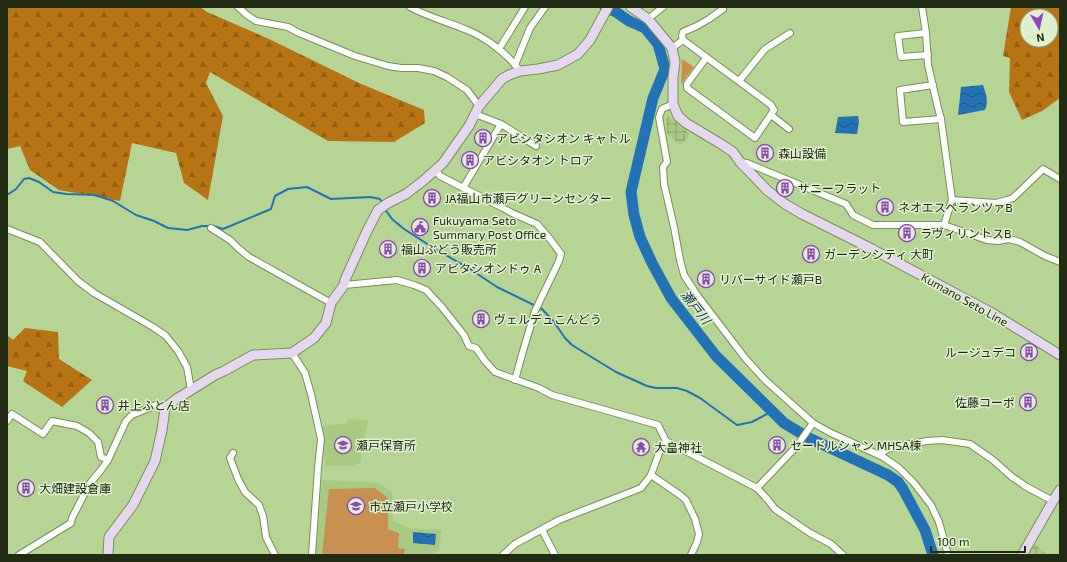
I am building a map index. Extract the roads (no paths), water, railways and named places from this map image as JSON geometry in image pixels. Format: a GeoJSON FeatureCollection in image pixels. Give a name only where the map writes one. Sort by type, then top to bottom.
{"type":"FeatureCollection","features":[{"type":"Feature","properties":{"kind":"street"},"geometry":{"type":"LineString","coordinates":[[238,7],[256,21],[288,27],[355,56],[388,66],[418,68],[434,71],[448,77],[467,90],[477,110],[536,146]]}},
{"type":"Feature","properties":{"kind":"street"},"geometry":{"type":"LineString","coordinates":[[410,7],[478,35],[499,49],[518,68]]}},
{"type":"Feature","properties":{"kind":"street"},"geometry":{"type":"LineString","coordinates":[[499,49],[525,7]]}},
{"type":"Feature","properties":{"kind":"street"},"geometry":{"type":"LineString","coordinates":[[518,68],[530,28],[545,7]]}},
{"type":"Feature","properties":{"kind":"street"},"geometry":{"type":"LineString","coordinates":[[108,555],[109,537],[133,504],[155,460],[162,430],[165,408],[215,375],[253,355],[292,353],[314,338],[326,323],[331,303],[344,285],[367,231],[378,210],[406,194],[443,163],[477,110],[502,79],[518,68],[538,69],[558,65],[578,54],[590,40],[608,7]]}},
{"type":"Feature","properties":{"kind":"street"},"geometry":{"type":"LineString","coordinates":[[632,7],[648,19],[672,48],[675,62],[673,78],[673,104],[662,110],[659,116],[667,162],[664,167],[664,184],[684,275],[697,295],[745,358],[765,380],[812,424],[879,455],[898,468],[914,483],[930,505],[939,522],[948,555]]}},
{"type":"Feature","properties":{"kind":"street"},"geometry":{"type":"LineString","coordinates":[[648,19],[663,7]]}},
{"type":"Feature","properties":{"kind":"street"},"geometry":{"type":"LineString","coordinates":[[922,7],[926,33],[928,65],[941,119],[952,200],[944,225]]}},
{"type":"Feature","properties":{"kind":"street"},"geometry":{"type":"LineString","coordinates":[[706,58],[687,84],[687,88],[755,138],[774,110],[770,105],[739,81],[683,40],[683,32],[709,19],[722,9]]}},
{"type":"Feature","properties":{"kind":"street"},"geometry":{"type":"LineString","coordinates":[[739,81],[765,48],[790,33]]}},
{"type":"Feature","properties":{"kind":"street"},"geometry":{"type":"LineString","coordinates":[[926,33],[898,36],[901,57],[928,55]]}},
{"type":"Feature","properties":{"kind":"street"},"geometry":{"type":"LineString","coordinates":[[672,48],[683,40]]}},
{"type":"Feature","properties":{"kind":"street"},"geometry":{"type":"LineString","coordinates":[[933,85],[900,90],[903,122],[941,119]]}},
{"type":"Feature","properties":{"kind":"street","name":"Kumano Seto Line"},"geometry":{"type":"LineString","coordinates":[[673,104],[678,116],[686,123],[732,152],[768,191],[784,204],[992,313],[1060,355]]}},
{"type":"Feature","properties":{"kind":"street"},"geometry":{"type":"LineString","coordinates":[[771,115],[789,129]]}},
{"type":"Feature","properties":{"kind":"street"},"geometry":{"type":"LineString","coordinates":[[463,188],[501,124]]}},
{"type":"Feature","properties":{"kind":"street"},"geometry":{"type":"LineString","coordinates":[[740,162],[747,162],[846,204],[853,215],[873,225],[944,225],[987,240],[998,241],[1009,239],[1020,242],[1045,256],[1060,262]]}},
{"type":"Feature","properties":{"kind":"street"},"geometry":{"type":"LineString","coordinates":[[952,200],[996,203],[1013,198],[1043,169],[1060,179]]}},
{"type":"Feature","properties":{"kind":"street"},"geometry":{"type":"LineString","coordinates":[[436,170],[440,176],[512,213],[537,224],[561,254],[535,311],[515,380]]}},
{"type":"Feature","properties":{"kind":"street"},"geometry":{"type":"LineString","coordinates":[[211,228],[230,240],[249,257],[331,303]]}},
{"type":"Feature","properties":{"kind":"street"},"geometry":{"type":"LineString","coordinates":[[7,229],[40,242],[78,281],[94,293],[166,336],[178,351],[187,367],[192,390]]}},
{"type":"Feature","properties":{"kind":"street"},"geometry":{"type":"LineString","coordinates":[[344,285],[397,280],[426,290],[464,335],[469,346],[476,348],[495,372],[539,388],[552,395],[658,425],[666,441],[757,488],[775,509],[810,533],[831,544],[843,555]]}},
{"type":"Feature","properties":{"kind":"street"},"geometry":{"type":"LineString","coordinates":[[292,353],[305,373],[312,394],[321,439],[312,555]]}},
{"type":"Feature","properties":{"kind":"street"},"geometry":{"type":"LineString","coordinates":[[19,555],[71,524],[72,518],[90,483],[108,460],[126,420],[132,415],[156,405],[165,408]]}},
{"type":"Feature","properties":{"kind":"street"},"geometry":{"type":"LineString","coordinates":[[7,421],[12,414],[43,434],[52,421],[77,426],[89,433],[98,442],[101,457],[108,460]]}},
{"type":"Feature","properties":{"kind":"street"},"geometry":{"type":"LineString","coordinates":[[757,488],[798,445],[812,424]]}},
{"type":"Feature","properties":{"kind":"street"},"geometry":{"type":"LineString","coordinates":[[879,455],[887,450],[927,441],[942,440],[970,444],[993,460],[1012,477],[1025,486],[1053,501]]}},
{"type":"Feature","properties":{"kind":"street"},"geometry":{"type":"LineString","coordinates":[[503,555],[515,544],[559,520],[641,488],[651,475],[659,453],[666,441]]}},
{"type":"Feature","properties":{"kind":"street"},"geometry":{"type":"LineString","coordinates":[[233,453],[230,458],[238,479],[245,492],[259,505],[263,516],[266,537],[275,555]]}},
{"type":"Feature","properties":{"kind":"street"},"geometry":{"type":"LineString","coordinates":[[651,475],[686,500],[695,520],[699,534],[691,555]]}},
{"type":"Feature","properties":{"kind":"street"},"geometry":{"type":"LineString","coordinates":[[1022,555],[1060,490]]}},
{"type":"Feature","properties":{"kind":"street"},"geometry":{"type":"LineString","coordinates":[[542,530],[555,555]]}},
{"type":"Feature","properties":{"kind":"water"},"geometry":{"type":"Polygon","coordinates":[[[983,85],[987,101],[985,110],[958,115],[961,87],[983,85]]]}},
{"type":"Feature","properties":{"kind":"water"},"geometry":{"type":"Polygon","coordinates":[[[858,116],[859,122],[857,134],[835,133],[838,117],[858,116]]]}},
{"type":"Feature","properties":{"kind":"water"},"geometry":{"type":"Polygon","coordinates":[[[413,532],[436,534],[435,545],[413,543],[413,532]]]}},
{"type":"Feature","properties":{"kind":"waterway","name":"瀬戸川"},"geometry":{"type":"LineString","coordinates":[[605,7],[616,12],[629,21],[645,28],[658,44],[665,69],[653,98],[631,192],[634,215],[640,237],[671,298],[716,356],[784,423],[809,438],[888,475],[898,482],[925,530],[933,555]]}},
{"type":"Feature","properties":{"kind":"waterway"},"geometry":{"type":"LineString","coordinates":[[7,195],[16,189],[24,179],[29,178],[39,182],[53,192],[95,195],[113,201],[136,215],[154,221],[168,228],[187,230],[202,226],[214,226],[223,229],[271,209],[275,196],[288,189],[307,187],[331,199],[370,197],[380,199],[383,204]]}},
{"type":"Feature","properties":{"kind":"waterway"},"geometry":{"type":"LineString","coordinates":[[384,208],[392,219],[404,229],[432,247],[497,287],[542,309],[572,345],[616,372],[647,386],[656,388],[677,388],[687,391],[700,398],[737,425],[752,422],[767,414],[768,406]]}},
{"type":"Feature","properties":{"kind":"place","name":"アビシタシオン キャトル"},"geometry":{"type":"Point","coordinates":[483,138]}},
{"type":"Feature","properties":{"kind":"place","name":"森山設備"},"geometry":{"type":"Point","coordinates":[765,153]}},
{"type":"Feature","properties":{"kind":"place","name":"アビシタオン トロア"},"geometry":{"type":"Point","coordinates":[470,160]}},
{"type":"Feature","properties":{"kind":"place","name":"サニーフラット"},"geometry":{"type":"Point","coordinates":[785,188]}},
{"type":"Feature","properties":{"kind":"place","name":"JA福山市瀬戸グリーンセンター"},"geometry":{"type":"Point","coordinates":[432,198]}},
{"type":"Feature","properties":{"kind":"place","name":"ネオエスペランツァB"},"geometry":{"type":"Point","coordinates":[885,207]}},
{"type":"Feature","properties":{"kind":"place","name":"Fukuyama Seto Summary Post Office"},"geometry":{"type":"Point","coordinates":[420,227]}},
{"type":"Feature","properties":{"kind":"place","name":"ラヴィリントスB"},"geometry":{"type":"Point","coordinates":[907,233]}},
{"type":"Feature","properties":{"kind":"place","name":"福山ぶどう販売所"},"geometry":{"type":"Point","coordinates":[388,249]}},
{"type":"Feature","properties":{"kind":"place","name":"ガーデンシティ 大町"},"geometry":{"type":"Point","coordinates":[811,254]}},
{"type":"Feature","properties":{"kind":"place","name":"アビタシオンドゥ A"},"geometry":{"type":"Point","coordinates":[422,268]}},
{"type":"Feature","properties":{"kind":"place","name":"リバーサイド瀬戸B"},"geometry":{"type":"Point","coordinates":[706,279]}},
{"type":"Feature","properties":{"kind":"place","name":"ヴェルデュこんどう"},"geometry":{"type":"Point","coordinates":[481,319]}},
{"type":"Feature","properties":{"kind":"place","name":"ルージュデコ"},"geometry":{"type":"Point","coordinates":[1029,352]}},
{"type":"Feature","properties":{"kind":"place","name":"佐藤コーポ"},"geometry":{"type":"Point","coordinates":[1028,402]}},
{"type":"Feature","properties":{"kind":"place","name":"井上ふとん店"},"geometry":{"type":"Point","coordinates":[105,405]}},
{"type":"Feature","properties":{"kind":"place","name":"瀬戸保育所"},"geometry":{"type":"Point","coordinates":[343,445]}},
{"type":"Feature","properties":{"kind":"place","name":"セードルシャン MHSA棟"},"geometry":{"type":"Point","coordinates":[777,445]}},
{"type":"Feature","properties":{"kind":"place","name":"大畠神社"},"geometry":{"type":"Point","coordinates":[641,447]}},
{"type":"Feature","properties":{"kind":"place","name":"大畑建設倉庫"},"geometry":{"type":"Point","coordinates":[26,488]}},
{"type":"Feature","properties":{"kind":"place","name":"市立瀬戸小学校"},"geometry":{"type":"Point","coordinates":[356,506]}}]}
